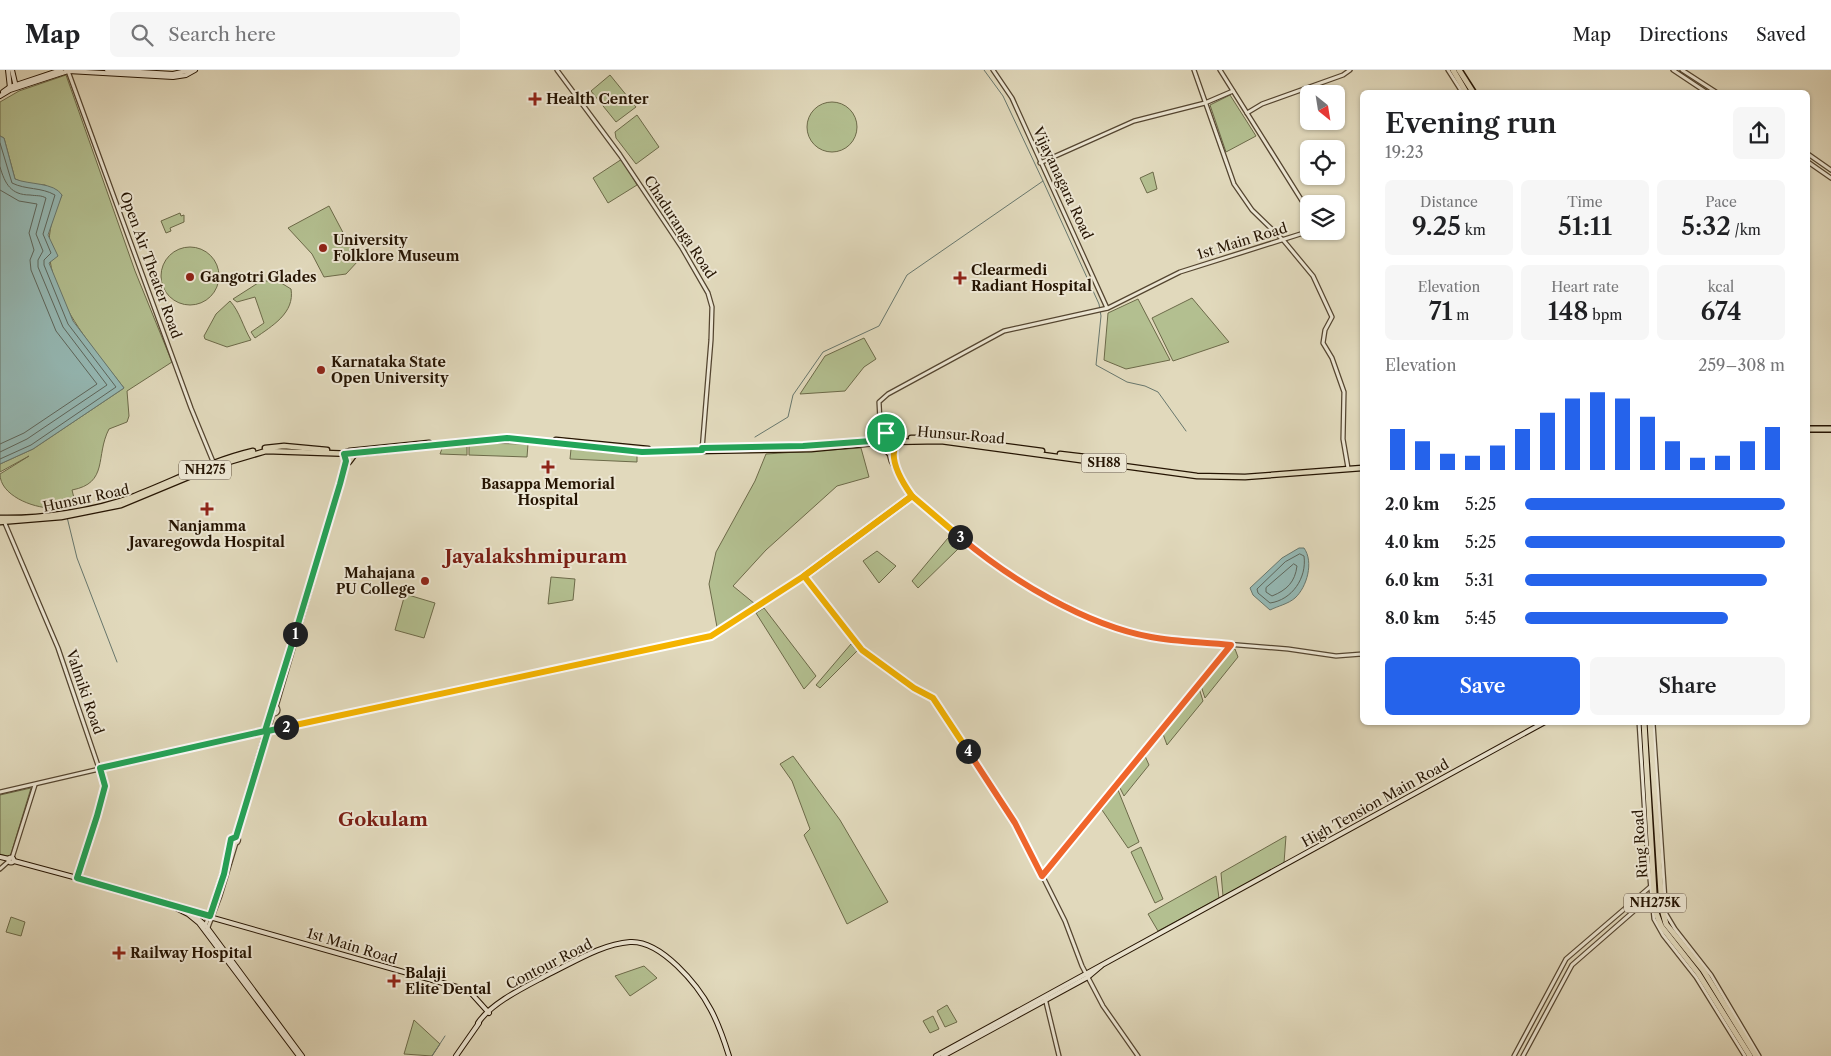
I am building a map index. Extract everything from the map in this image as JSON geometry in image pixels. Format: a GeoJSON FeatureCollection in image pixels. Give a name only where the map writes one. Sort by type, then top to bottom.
{"type":"FeatureCollection","features":[{"type":"Feature","properties":{"kind":"highway"},"geometry":{"type":"LineString","coordinates":[[1452,70],[1465,90]]}},
{"type":"Feature","properties":{"kind":"highway"},"geometry":{"type":"LineString","coordinates":[[1460,70],[1473,90]]}},
{"type":"Feature","properties":{"kind":"highway"},"geometry":{"type":"LineString","coordinates":[[1810,427],[1831,427]]}},
{"type":"Feature","properties":{"kind":"highway","name":"Ring Road"},"geometry":{"type":"LineString","coordinates":[[1644,725],[1652,896],[1661,926],[1698,973],[1750,1056]]}},
{"type":"Feature","properties":{"kind":"highway","name":"Ring Road"},"geometry":{"type":"LineString","coordinates":[[1651,725],[1662,909],[1666,924],[1703,970],[1756,1056]]}},
{"type":"Feature","properties":{"kind":"main road"},"geometry":{"type":"LineString","coordinates":[[8,70],[10,88]]}},
{"type":"Feature","properties":{"kind":"main road"},"geometry":{"type":"LineString","coordinates":[[12,70],[16,87]]}},
{"type":"Feature","properties":{"kind":"main road"},"geometry":{"type":"LineString","coordinates":[[16,87],[61,70]]}},
{"type":"Feature","properties":{"kind":"main road"},"geometry":{"type":"LineString","coordinates":[[107,70],[173,74],[190,70]]}},
{"type":"Feature","properties":{"kind":"main road"},"geometry":{"type":"LineString","coordinates":[[0,95],[10,88],[68,71],[173,77],[186,75],[195,70]]}},
{"type":"Feature","properties":{"kind":"main road","name":"Hunsur Road"},"geometry":{"type":"LineString","coordinates":[[2,520],[66,514],[130,498],[215,464],[266,451],[349,453],[507,438],[642,452],[702,449],[811,449],[888,440],[941,441],[1196,476],[1245,477],[1360,467]]}},
{"type":"Feature","properties":{"kind":"main road"},"geometry":{"type":"LineString","coordinates":[[879,442],[888,440],[891,453]]}},
{"type":"Feature","properties":{"kind":"main road"},"geometry":{"type":"LineString","coordinates":[[879,442],[891,453]]}},
{"type":"Feature","properties":{"kind":"main road"},"geometry":{"type":"LineString","coordinates":[[348,461],[349,453]]}},
{"type":"Feature","properties":{"kind":"main road"},"geometry":{"type":"LineString","coordinates":[[348,461],[349,453]]}},
{"type":"Feature","properties":{"kind":"main road","name":"High Tension Main Road"},"geometry":{"type":"LineString","coordinates":[[1301,856],[1540,725]]}},
{"type":"Feature","properties":{"kind":"main road","name":"High Tension Main Road"},"geometry":{"type":"LineString","coordinates":[[1301,856],[1544,725]]}},
{"type":"Feature","properties":{"kind":"main road"},"geometry":{"type":"LineString","coordinates":[[943,1056],[1101,966],[1301,856]]}},
{"type":"Feature","properties":{"kind":"main road"},"geometry":{"type":"LineString","coordinates":[[0,857],[168,904],[188,914],[206,929]]}},
{"type":"Feature","properties":{"kind":"main road","name":"1st Main Road"},"geometry":{"type":"LineString","coordinates":[[168,904],[457,987],[471,993],[488,1014]]}},
{"type":"Feature","properties":{"kind":"main road"},"geometry":{"type":"LineString","coordinates":[[188,910],[206,929],[300,1056]]}},
{"type":"Feature","properties":{"kind":"main road","name":"Contour Road"},"geometry":{"type":"LineString","coordinates":[[456,1056],[478,1023],[498,1006],[535,981],[614,945],[640,943],[666,956],[702,994],[724,1039],[729,1056]]}},
{"type":"Feature","properties":{"kind":"main road"},"geometry":{"type":"LineString","coordinates":[[936,1056],[1045,999]]}},
{"type":"Feature","properties":{"kind":"street","name":"Chaduranga Road"},"geometry":{"type":"LineString","coordinates":[[557,70],[620,155],[678,242],[708,293],[712,307],[712,331],[702,449]]}},
{"type":"Feature","properties":{"kind":"street","name":"Vijayanagara Road"},"geometry":{"type":"LineString","coordinates":[[993,70],[1012,98],[1108,308]]}},
{"type":"Feature","properties":{"kind":"street"},"geometry":{"type":"LineString","coordinates":[[1194,70],[1229,172],[1242,197],[1284,241],[1313,276],[1332,317],[1325,330],[1323,343],[1338,372],[1344,392],[1342,439],[1348,468]]}},
{"type":"Feature","properties":{"kind":"street"},"geometry":{"type":"LineString","coordinates":[[1220,70],[1300,197]]}},
{"type":"Feature","properties":{"kind":"street"},"geometry":{"type":"LineString","coordinates":[[1248,112],[1262,104],[1343,75],[1350,70]]}},
{"type":"Feature","properties":{"kind":"street"},"geometry":{"type":"LineString","coordinates":[[1448,70],[1461,90]]}},
{"type":"Feature","properties":{"kind":"street"},"geometry":{"type":"LineString","coordinates":[[1673,70],[1703,90]]}},
{"type":"Feature","properties":{"kind":"street"},"geometry":{"type":"LineString","coordinates":[[1682,70],[1713,90]]}},
{"type":"Feature","properties":{"kind":"street","name":"Open Air Theater Road"},"geometry":{"type":"LineString","coordinates":[[68,71],[191,408],[215,464]]}},
{"type":"Feature","properties":{"kind":"street"},"geometry":{"type":"LineString","coordinates":[[1040,162],[1134,121],[1205,103],[1232,91]]}},
{"type":"Feature","properties":{"kind":"street"},"geometry":{"type":"LineString","coordinates":[[1810,160],[1812,157],[1831,170]]}},
{"type":"Feature","properties":{"kind":"street"},"geometry":{"type":"LineString","coordinates":[[1810,163],[1831,178]]}},
{"type":"Feature","properties":{"kind":"street","name":"1st Main Road"},"geometry":{"type":"LineString","coordinates":[[888,440],[880,416],[879,402],[888,394],[994,336],[1012,329],[1108,308],[1180,272],[1300,235]]}},
{"type":"Feature","properties":{"kind":"street"},"geometry":{"type":"LineString","coordinates":[[888,440],[900,478],[913,497],[969,545],[1005,572],[1093,620],[1152,638],[1336,656],[1360,654]]}},
{"type":"Feature","properties":{"kind":"street"},"geometry":{"type":"LineString","coordinates":[[272,713],[278,711],[275,707],[348,461]]}},
{"type":"Feature","properties":{"kind":"street"},"geometry":{"type":"LineString","coordinates":[[0,792],[307,721],[711,636],[804,576],[913,497]]}},
{"type":"Feature","properties":{"kind":"street","name":"Valmiki Road"},"geometry":{"type":"LineString","coordinates":[[2,520],[58,648],[105,786],[77,878]]}},
{"type":"Feature","properties":{"kind":"street"},"geometry":{"type":"LineString","coordinates":[[804,576],[862,650],[914,688],[933,698],[1015,823],[1065,922],[1087,975],[1112,1021],[1138,1056]]}},
{"type":"Feature","properties":{"kind":"street"},"geometry":{"type":"LineString","coordinates":[[1042,876],[1231,645]]}},
{"type":"Feature","properties":{"kind":"street"},"geometry":{"type":"LineString","coordinates":[[206,929],[212,916],[234,843],[231,839],[235,837],[272,713],[270,709],[275,707]]}},
{"type":"Feature","properties":{"kind":"street"},"geometry":{"type":"LineString","coordinates":[[1639,725],[1650,886],[1659,929],[1696,977],[1746,1056]]}},
{"type":"Feature","properties":{"kind":"street"},"geometry":{"type":"LineString","coordinates":[[1651,725],[1666,914],[1675,929],[1711,975],[1760,1056]]}},
{"type":"Feature","properties":{"kind":"street"},"geometry":{"type":"LineString","coordinates":[[0,869],[11,860],[35,784]]}},
{"type":"Feature","properties":{"kind":"street"},"geometry":{"type":"LineString","coordinates":[[1514,1056],[1566,959],[1650,886]]}},
{"type":"Feature","properties":{"kind":"street"},"geometry":{"type":"LineString","coordinates":[[1523,1056],[1572,965],[1652,896]]}},
{"type":"Feature","properties":{"kind":"street"},"geometry":{"type":"LineString","coordinates":[[1045,999],[1059,1056]]}},
{"type":"Feature","properties":{"kind":"green space"},"geometry":{"type":"Polygon","coordinates":[[[66,75],[135,271],[172,362],[127,391],[129,416],[127,422],[109,429],[96,475],[84,486],[72,490],[75,502],[52,508],[35,506],[18,499],[5,488],[1,481],[0,474],[29,456],[0,472],[0,464],[33,449],[124,388],[75,322],[62,298],[53,274],[49,249],[52,222],[62,195],[45,185],[27,184],[15,179],[4,138],[0,136],[0,102],[19,91],[66,75]]]}},
{"type":"Feature","properties":{"kind":"green space"},"geometry":{"type":"Polygon","coordinates":[[[610,75],[636,107],[616,122],[591,91],[610,75]]]}},
{"type":"Feature","properties":{"kind":"green space"},"geometry":{"type":"Polygon","coordinates":[[[1230,95],[1256,136],[1226,152],[1210,105],[1230,95]]]}},
{"type":"Feature","properties":{"kind":"green space"},"geometry":{"type":"Polygon","coordinates":[[[827,102],[837,102],[850,109],[857,122],[857,132],[850,145],[837,152],[827,152],[818,148],[811,141],[807,132],[807,122],[811,113],[818,106],[827,102]]]}},
{"type":"Feature","properties":{"kind":"green space"},"geometry":{"type":"Polygon","coordinates":[[[637,115],[659,147],[636,164],[616,138],[615,132],[637,115]]]}},
{"type":"Feature","properties":{"kind":"green space"},"geometry":{"type":"Polygon","coordinates":[[[622,159],[637,185],[608,203],[593,178],[622,159]]]}},
{"type":"Feature","properties":{"kind":"green space"},"geometry":{"type":"Polygon","coordinates":[[[1153,172],[1157,189],[1147,193],[1140,178],[1153,172]]]}},
{"type":"Feature","properties":{"kind":"green space"},"geometry":{"type":"Polygon","coordinates":[[[329,206],[358,261],[346,274],[324,277],[312,254],[288,228],[329,206]]]}},
{"type":"Feature","properties":{"kind":"green space"},"geometry":{"type":"Polygon","coordinates":[[[180,213],[181,216],[184,215],[184,222],[170,228],[171,231],[166,233],[161,221],[180,213]]]}},
{"type":"Feature","properties":{"kind":"green space","name":"Gangotri Glades"},"geometry":{"type":"Polygon","coordinates":[[[184,247],[196,247],[211,255],[219,270],[219,282],[211,297],[196,305],[184,305],[169,297],[161,282],[161,270],[169,255],[184,247]]]}},
{"type":"Feature","properties":{"kind":"green space"},"geometry":{"type":"Polygon","coordinates":[[[278,281],[291,289],[291,298],[286,312],[281,318],[255,338],[251,332],[264,323],[255,297],[237,302],[233,299],[258,283],[278,281]]]}},
{"type":"Feature","properties":{"kind":"green space"},"geometry":{"type":"Polygon","coordinates":[[[1192,298],[1229,342],[1173,361],[1152,318],[1192,298]]]}},
{"type":"Feature","properties":{"kind":"green space"},"geometry":{"type":"Polygon","coordinates":[[[1138,299],[1170,360],[1126,369],[1104,360],[1108,313],[1138,299]]]}},
{"type":"Feature","properties":{"kind":"green space"},"geometry":{"type":"Polygon","coordinates":[[[230,301],[251,340],[227,347],[205,339],[204,336],[216,314],[230,301]]]}},
{"type":"Feature","properties":{"kind":"green space"},"geometry":{"type":"Polygon","coordinates":[[[864,338],[876,359],[864,367],[845,391],[800,394],[825,356],[864,338]]]}},
{"type":"Feature","properties":{"kind":"green space"},"geometry":{"type":"Polygon","coordinates":[[[469,443],[528,444],[527,457],[469,455],[469,443]]]}},
{"type":"Feature","properties":{"kind":"green space"},"geometry":{"type":"Polygon","coordinates":[[[467,444],[467,455],[440,454],[443,446],[467,444]]]}},
{"type":"Feature","properties":{"kind":"green space"},"geometry":{"type":"Polygon","coordinates":[[[861,448],[869,477],[837,486],[766,550],[733,586],[755,604],[717,627],[709,584],[716,552],[755,481],[766,454],[861,448]]]}},
{"type":"Feature","properties":{"kind":"green space"},"geometry":{"type":"Polygon","coordinates":[[[571,449],[637,455],[637,462],[570,459],[571,449]]]}},
{"type":"Feature","properties":{"kind":"green space"},"geometry":{"type":"Polygon","coordinates":[[[948,538],[959,548],[918,588],[912,581],[948,538]]]}},
{"type":"Feature","properties":{"kind":"green space"},"geometry":{"type":"Polygon","coordinates":[[[877,551],[896,566],[879,583],[863,561],[877,551]]]}},
{"type":"Feature","properties":{"kind":"green space"},"geometry":{"type":"Polygon","coordinates":[[[551,577],[575,579],[573,600],[548,604],[551,577]]]}},
{"type":"Feature","properties":{"kind":"green space"},"geometry":{"type":"Polygon","coordinates":[[[405,594],[435,603],[424,638],[395,630],[405,594]]]}},
{"type":"Feature","properties":{"kind":"green space"},"geometry":{"type":"Polygon","coordinates":[[[764,608],[816,676],[804,689],[756,613],[764,608]]]}},
{"type":"Feature","properties":{"kind":"green space"},"geometry":{"type":"Polygon","coordinates":[[[851,644],[857,651],[820,688],[816,685],[851,644]]]}},
{"type":"Feature","properties":{"kind":"green space"},"geometry":{"type":"Polygon","coordinates":[[[1235,649],[1238,657],[1205,698],[1201,686],[1231,650],[1235,649]]]}},
{"type":"Feature","properties":{"kind":"green space"},"geometry":{"type":"Polygon","coordinates":[[[1199,688],[1203,701],[1167,745],[1163,734],[1199,688]]]}},
{"type":"Feature","properties":{"kind":"green space"},"geometry":{"type":"Polygon","coordinates":[[[793,756],[840,820],[888,902],[847,924],[804,835],[810,829],[792,781],[780,764],[793,756]]]}},
{"type":"Feature","properties":{"kind":"green space"},"geometry":{"type":"Polygon","coordinates":[[[1145,756],[1149,765],[1124,796],[1120,788],[1145,756]]]}},
{"type":"Feature","properties":{"kind":"green space"},"geometry":{"type":"Polygon","coordinates":[[[31,788],[10,857],[0,854],[0,795],[31,788]]]}},
{"type":"Feature","properties":{"kind":"green space"},"geometry":{"type":"Polygon","coordinates":[[[1118,790],[1139,842],[1128,848],[1102,810],[1118,790]]]}},
{"type":"Feature","properties":{"kind":"green space"},"geometry":{"type":"Polygon","coordinates":[[[1286,836],[1284,863],[1223,896],[1221,873],[1286,836]]]}},
{"type":"Feature","properties":{"kind":"green space"},"geometry":{"type":"Polygon","coordinates":[[[1141,847],[1163,899],[1155,903],[1131,852],[1141,847]]]}},
{"type":"Feature","properties":{"kind":"green space"},"geometry":{"type":"Polygon","coordinates":[[[1216,876],[1219,898],[1158,931],[1148,914],[1216,876]]]}},
{"type":"Feature","properties":{"kind":"green space"},"geometry":{"type":"Polygon","coordinates":[[[11,917],[25,922],[21,936],[6,932],[11,917]]]}},
{"type":"Feature","properties":{"kind":"green space"},"geometry":{"type":"Polygon","coordinates":[[[644,966],[657,978],[630,996],[615,976],[644,966]]]}},
{"type":"Feature","properties":{"kind":"green space"},"geometry":{"type":"Polygon","coordinates":[[[947,1005],[957,1022],[945,1027],[937,1011],[947,1005]]]}},
{"type":"Feature","properties":{"kind":"green space"},"geometry":{"type":"Polygon","coordinates":[[[933,1016],[939,1029],[930,1033],[923,1021],[933,1016]]]}},
{"type":"Feature","properties":{"kind":"green space"},"geometry":{"type":"Polygon","coordinates":[[[414,1020],[440,1044],[432,1056],[404,1054],[414,1020]]]}},
{"type":"Feature","properties":{"kind":"water"},"geometry":{"type":"Polygon","coordinates":[[[0,136],[4,138],[15,179],[53,188],[62,195],[48,235],[58,256],[49,263],[73,321],[124,388],[33,449],[0,464],[0,136]]]}},
{"type":"Feature","properties":{"kind":"water"},"geometry":{"type":"Polygon","coordinates":[[[1299,548],[1304,548],[1309,567],[1303,588],[1292,600],[1270,610],[1253,595],[1250,588],[1282,558],[1299,548]]]}},
{"type":"Feature","properties":{"kind":"waterway"},"geometry":{"type":"LineString","coordinates":[[755,437],[788,417],[793,395],[823,352],[879,326],[907,275],[1043,181],[1003,96],[984,70]]}},
{"type":"Feature","properties":{"kind":"waterway"},"geometry":{"type":"LineString","coordinates":[[1043,181],[1099,304],[1101,316],[1096,365],[1127,382],[1145,386],[1158,392],[1186,431]]}},
{"type":"Feature","properties":{"kind":"waterway"},"geometry":{"type":"LineString","coordinates":[[67,517],[77,558],[117,662]]}},
{"type":"Feature","properties":{"kind":"waterway"},"geometry":{"type":"LineString","coordinates":[[432,1056],[445,1036]]}},
{"type":"Feature","properties":{"kind":"place","name":"Health Center"},"geometry":{"type":"Point","coordinates":[535,99]}},
{"type":"Feature","properties":{"kind":"place","name":"University Folklore Museum"},"geometry":{"type":"Point","coordinates":[323,248]}},
{"type":"Feature","properties":{"kind":"place","name":"Gangotri Glades"},"geometry":{"type":"Point","coordinates":[190,277]}},
{"type":"Feature","properties":{"kind":"place","name":"Clearmedi Radiant Hospital"},"geometry":{"type":"Point","coordinates":[960,278]}},
{"type":"Feature","properties":{"kind":"place","name":"Karnataka State Open University"},"geometry":{"type":"Point","coordinates":[321,370]}},
{"type":"Feature","properties":{"kind":"place","name":"Basappa Memorial Hospital"},"geometry":{"type":"Point","coordinates":[548,467]}},
{"type":"Feature","properties":{"kind":"place","name":"Nanjamma Javaregowda Hospital"},"geometry":{"type":"Point","coordinates":[207,509]}},
{"type":"Feature","properties":{"kind":"place","name":"Mahajana PU College"},"geometry":{"type":"Point","coordinates":[425,581]}},
{"type":"Feature","properties":{"kind":"place","name":"Railway Hospital"},"geometry":{"type":"Point","coordinates":[119,953]}},
{"type":"Feature","properties":{"kind":"place","name":"Balaji Elite Dental"},"geometry":{"type":"Point","coordinates":[394,981]}},
{"type":"Feature","properties":{"kind":"district","name":"Jayalakshmipuram"},"geometry":{"type":"Point","coordinates":[536,556]}},
{"type":"Feature","properties":{"kind":"district","name":"Gokulam"},"geometry":{"type":"Point","coordinates":[383,819]}},
{"type":"Feature","properties":{"kind":"route"},"geometry":{"type":"LineString","coordinates":[[886,433],[886,431],[892,440],[888,440],[889,442],[897,442],[893,452],[900,478],[912,496],[804,576],[852,640],[862,650],[914,688],[933,698],[1015,823],[1042,876],[1231,645],[1152,638],[1093,620],[1005,572],[969,545],[912,496],[890,511],[804,576],[711,636],[307,721],[268,731],[236,837],[234,836],[231,839],[232,843],[224,874],[210,916],[170,903],[77,878],[105,786],[100,768],[265,731],[271,713],[270,709],[274,706],[340,484],[346,461],[344,454],[507,438],[642,452],[702,450],[702,448],[803,446],[885,440],[884,438],[887,437],[886,433]]}}]}
